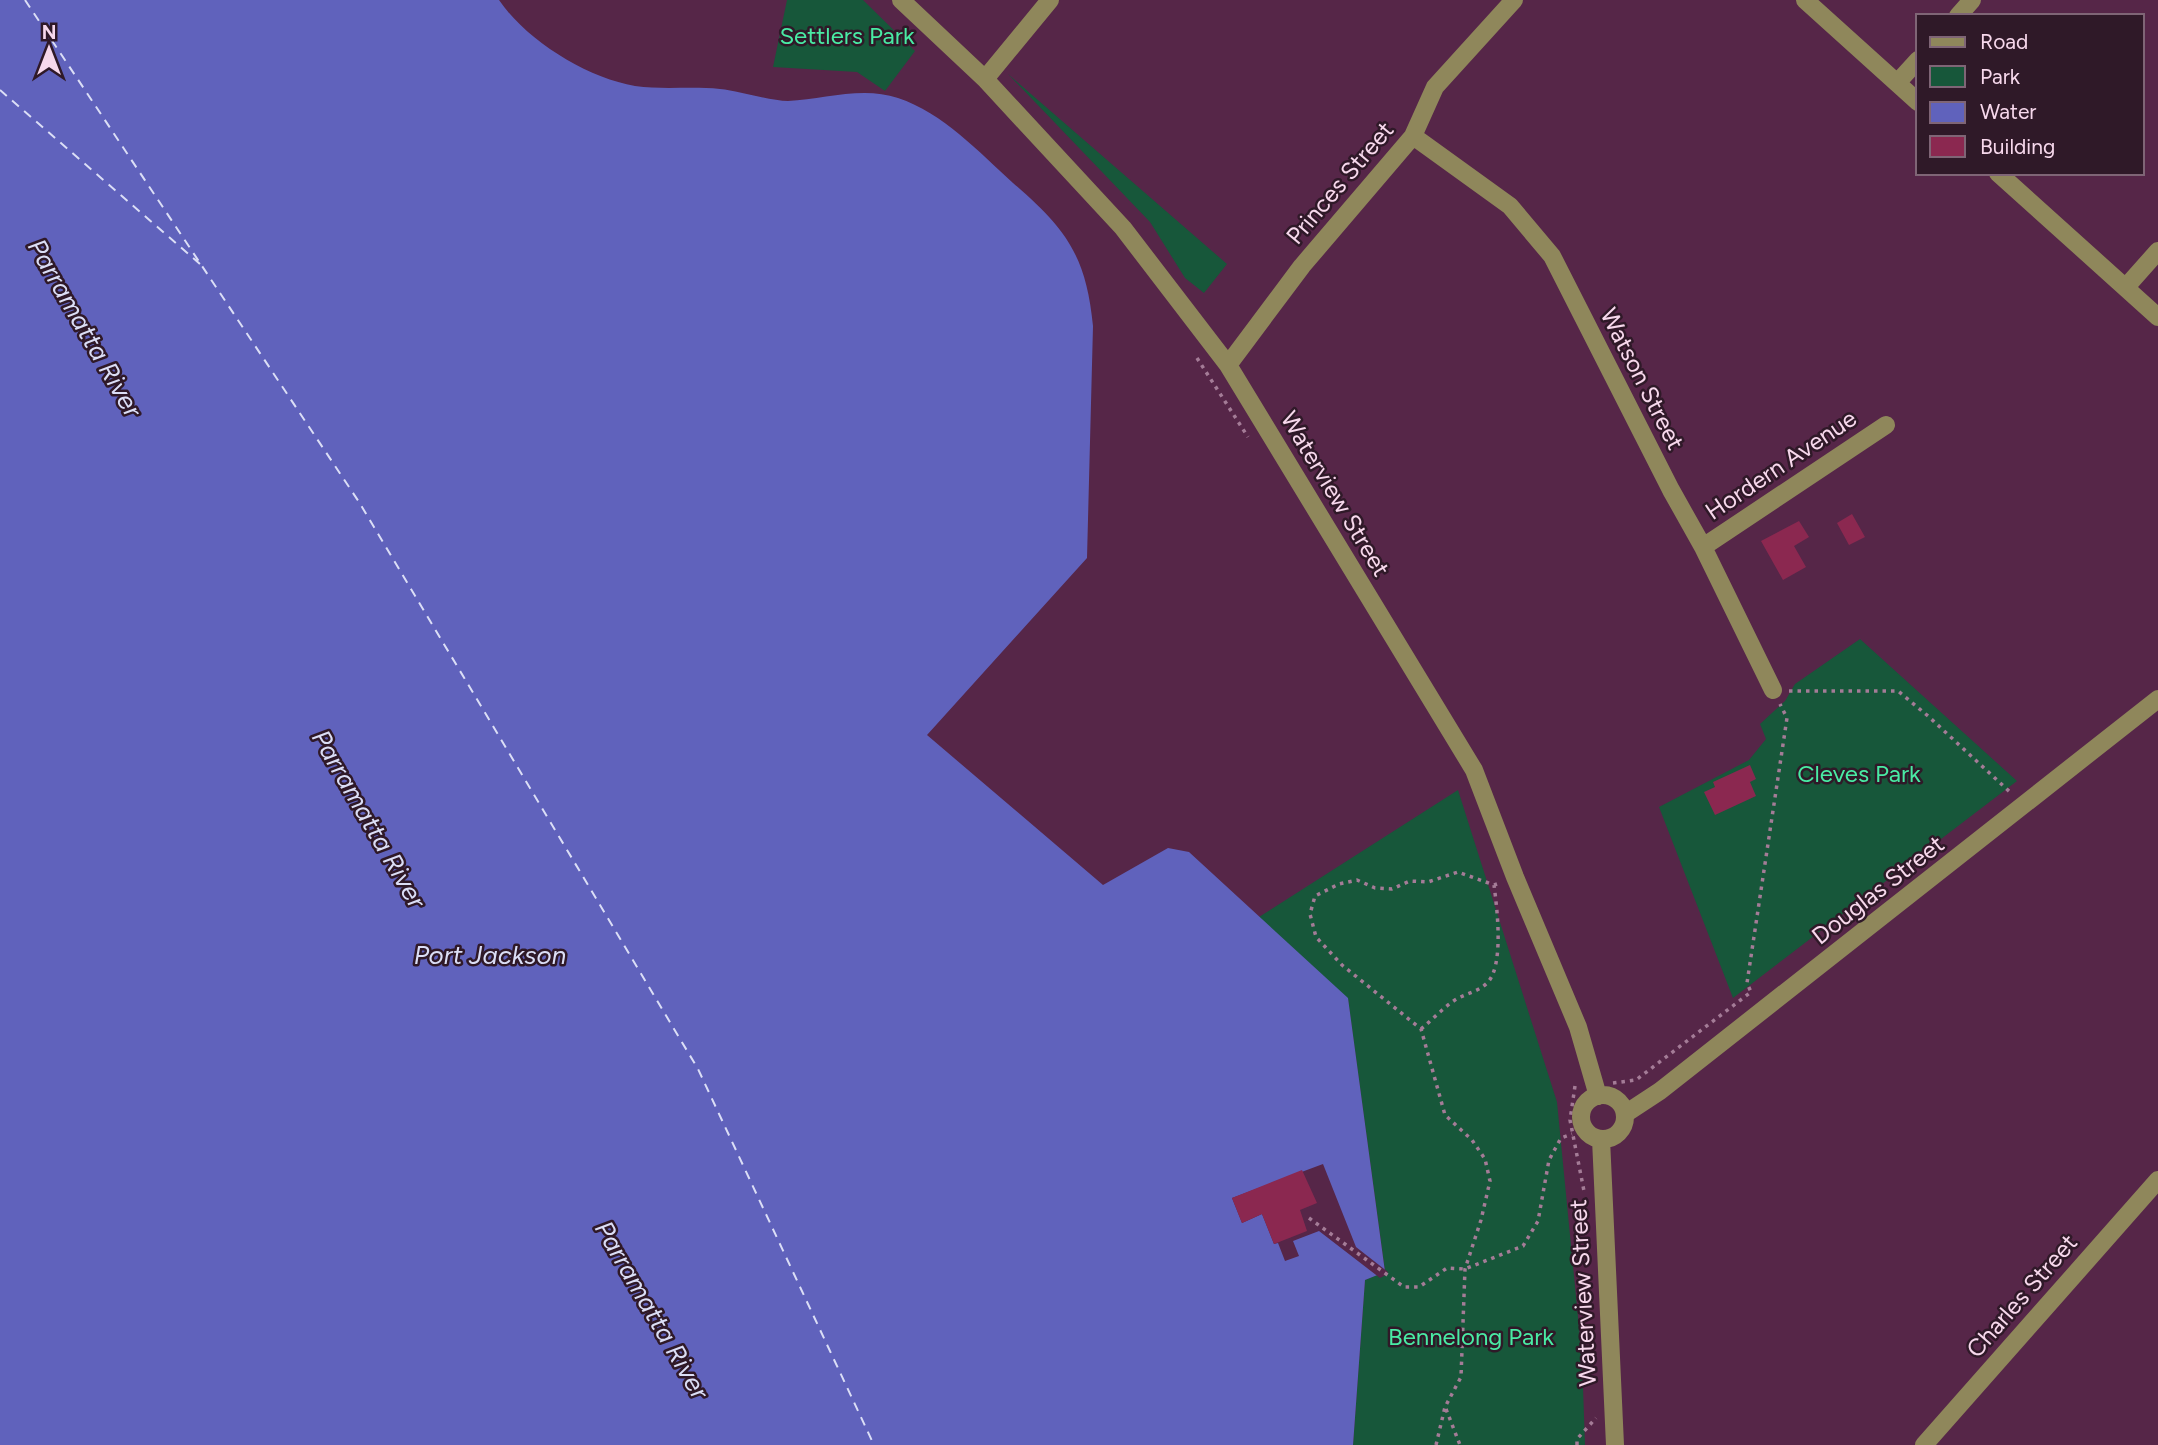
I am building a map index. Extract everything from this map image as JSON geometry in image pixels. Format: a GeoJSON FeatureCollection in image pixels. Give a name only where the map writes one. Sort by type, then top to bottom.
{"type":"FeatureCollection","features":[{"type":"Feature","properties":{"kind":"street","name":"Waterview Street"},"geometry":{"type":"LineString","coordinates":[[901,0],[985,79],[1123,228],[1228,365],[1474,770],[1577,1027],[1596,1091]]}},
{"type":"Feature","properties":{"kind":"street"},"geometry":{"type":"LineString","coordinates":[[985,79],[1050,0]]}},
{"type":"Feature","properties":{"kind":"street","name":"Princes Street"},"geometry":{"type":"LineString","coordinates":[[1228,365],[1301,266],[1413,136],[1435,87],[1514,0]]}},
{"type":"Feature","properties":{"kind":"street"},"geometry":{"type":"LineString","coordinates":[[1805,0],[1916,100]]}},
{"type":"Feature","properties":{"kind":"street"},"geometry":{"type":"LineString","coordinates":[[1960,14],[1972,0]]}},
{"type":"Feature","properties":{"kind":"street"},"geometry":{"type":"LineString","coordinates":[[1897,83],[1916,62]]}},
{"type":"Feature","properties":{"kind":"street","name":"Watson Street"},"geometry":{"type":"LineString","coordinates":[[1413,136],[1510,206],[1552,256],[1671,490],[1703,547],[1773,690]]}},
{"type":"Feature","properties":{"kind":"street"},"geometry":{"type":"LineString","coordinates":[[2000,175],[2158,317]]}},
{"type":"Feature","properties":{"kind":"street"},"geometry":{"type":"LineString","coordinates":[[2126,287],[2158,251]]}},
{"type":"Feature","properties":{"kind":"street","name":"Hordern Avenue"},"geometry":{"type":"LineString","coordinates":[[1703,547],[1886,425]]}},
{"type":"Feature","properties":{"kind":"street","name":"Douglas Street"},"geometry":{"type":"LineString","coordinates":[[1625,1114],[1660,1091],[2158,699]]}},
{"type":"Feature","properties":{"kind":"street"},"geometry":{"type":"LineString","coordinates":[[1596,1091],[1612,1097],[1623,1107],[1625,1121],[1614,1136],[1595,1138],[1584,1129],[1581,1116],[1586,1103],[1596,1091]]}},
{"type":"Feature","properties":{"kind":"street","name":"Waterview Street"},"geometry":{"type":"LineString","coordinates":[[1601,1139],[1615,1445]]}},
{"type":"Feature","properties":{"kind":"street","name":"Charles Street"},"geometry":{"type":"LineString","coordinates":[[1924,1445],[2158,1180]]}},
{"type":"Feature","properties":{"kind":"path"},"geometry":{"type":"LineString","coordinates":[[1192,349],[1251,442]]}},
{"type":"Feature","properties":{"kind":"path"},"geometry":{"type":"LineString","coordinates":[[1773,690],[1805,693],[1898,691],[2024,806]]}},
{"type":"Feature","properties":{"kind":"path"},"geometry":{"type":"LineString","coordinates":[[1575,1094],[1636,1080],[1751,992],[1747,983],[1787,718],[1773,690]]}},
{"type":"Feature","properties":{"kind":"path"},"geometry":{"type":"LineString","coordinates":[[1436,1445],[1445,1407],[1461,1377],[1465,1269],[1482,1220],[1490,1181],[1485,1159],[1472,1140],[1446,1115],[1421,1029],[1342,965],[1316,937],[1310,914],[1315,896],[1339,884],[1357,880],[1375,888],[1391,889],[1410,881],[1427,882],[1458,872],[1494,885],[1515,877]]}},
{"type":"Feature","properties":{"kind":"path"},"geometry":{"type":"LineString","coordinates":[[1421,1029],[1455,1000],[1477,991],[1490,981],[1496,960],[1499,925],[1494,885]]}},
{"type":"Feature","properties":{"kind":"path"},"geometry":{"type":"LineString","coordinates":[[1575,1081],[1571,1107],[1572,1134],[1584,1194]]}},
{"type":"Feature","properties":{"kind":"path"},"geometry":{"type":"LineString","coordinates":[[1309,1217],[1404,1287],[1419,1287],[1447,1268],[1465,1269],[1523,1246],[1538,1221],[1549,1160],[1561,1138],[1572,1134]]}},
{"type":"Feature","properties":{"kind":"path"},"geometry":{"type":"LineString","coordinates":[[1445,1407],[1460,1445]]}},
{"type":"Feature","properties":{"kind":"path"},"geometry":{"type":"LineString","coordinates":[[1577,1445],[1577,1440],[1596,1418],[1598,1411]]}},
{"type":"Feature","properties":{"kind":"green space","name":"Settlers Park"},"geometry":{"type":"Polygon","coordinates":[[[787,0],[863,0],[915,51],[885,91],[857,72],[773,67],[787,0]]]}},
{"type":"Feature","properties":{"kind":"green space"},"geometry":{"type":"Polygon","coordinates":[[[1008,74],[1227,264],[1204,293],[1185,278],[1150,222],[1008,74]]]}},
{"type":"Feature","properties":{"kind":"green space","name":"Cleves Park"},"geometry":{"type":"Polygon","coordinates":[[[1860,639],[2017,781],[1733,998],[1659,807],[1749,760],[1766,739],[1760,724],[1785,701],[1795,684],[1860,639]]]}},
{"type":"Feature","properties":{"kind":"green space","name":"Bennelong Park"},"geometry":{"type":"Polygon","coordinates":[[[1458,790],[1557,1102],[1582,1358],[1585,1445],[1353,1445],[1365,1280],[1385,1271],[1348,999],[1259,917],[1458,790]]]}},
{"type":"Feature","properties":{"kind":"water","name":"Port Jackson"},"geometry":{"type":"Polygon","coordinates":[[[0,0],[499,0],[541,43],[578,66],[616,82],[646,87],[720,89],[788,101],[857,93],[898,98],[930,113],[960,134],[1047,215],[1060,230],[1079,262],[1090,301],[1093,326],[1087,558],[927,735],[1103,885],[1168,848],[1189,852],[1348,998],[1385,1272],[1365,1280],[1353,1445],[0,1445],[0,0]]]}},
{"type":"Feature","properties":{"kind":"pier"},"geometry":{"type":"Polygon","coordinates":[[[1323,1164],[1356,1247],[1388,1272],[1386,1275],[1380,1278],[1319,1231],[1293,1241],[1299,1256],[1285,1261],[1278,1243],[1274,1244],[1262,1214],[1242,1223],[1232,1198],[1323,1164]]]}},
{"type":"Feature","properties":{"kind":"building"},"geometry":{"type":"Polygon","coordinates":[[[1852,514],[1865,537],[1849,545],[1837,523],[1852,514]]]}},
{"type":"Feature","properties":{"kind":"building"},"geometry":{"type":"Polygon","coordinates":[[[1799,521],[1809,537],[1794,546],[1806,567],[1783,580],[1761,541],[1799,521]]]}},
{"type":"Feature","properties":{"kind":"building"},"geometry":{"type":"Polygon","coordinates":[[[1750,765],[1756,779],[1750,782],[1756,796],[1715,815],[1704,792],[1715,787],[1713,782],[1750,765]]]}},
{"type":"Feature","properties":{"kind":"building"},"geometry":{"type":"Polygon","coordinates":[[[1302,1170],[1317,1203],[1300,1210],[1307,1231],[1274,1244],[1262,1214],[1242,1223],[1232,1198],[1302,1170]]]}},
{"type":"Feature","properties":{"kind":"ferry route"},"geometry":{"type":"LineString","coordinates":[[25,0],[359,502],[698,1069],[874,1445]]}},
{"type":"Feature","properties":{"kind":"ferry route"},"geometry":{"type":"LineString","coordinates":[[0,90],[200,264]]}},
{"type":"Feature","properties":{"kind":"water label","name":"Parramatta River"},"geometry":{"type":"Point","coordinates":[85,328]}},
{"type":"Feature","properties":{"kind":"water label","name":"Parramatta River"},"geometry":{"type":"Point","coordinates":[369,819]}},
{"type":"Feature","properties":{"kind":"water label","name":"Parramatta River"},"geometry":{"type":"Point","coordinates":[652,1310]}}]}
